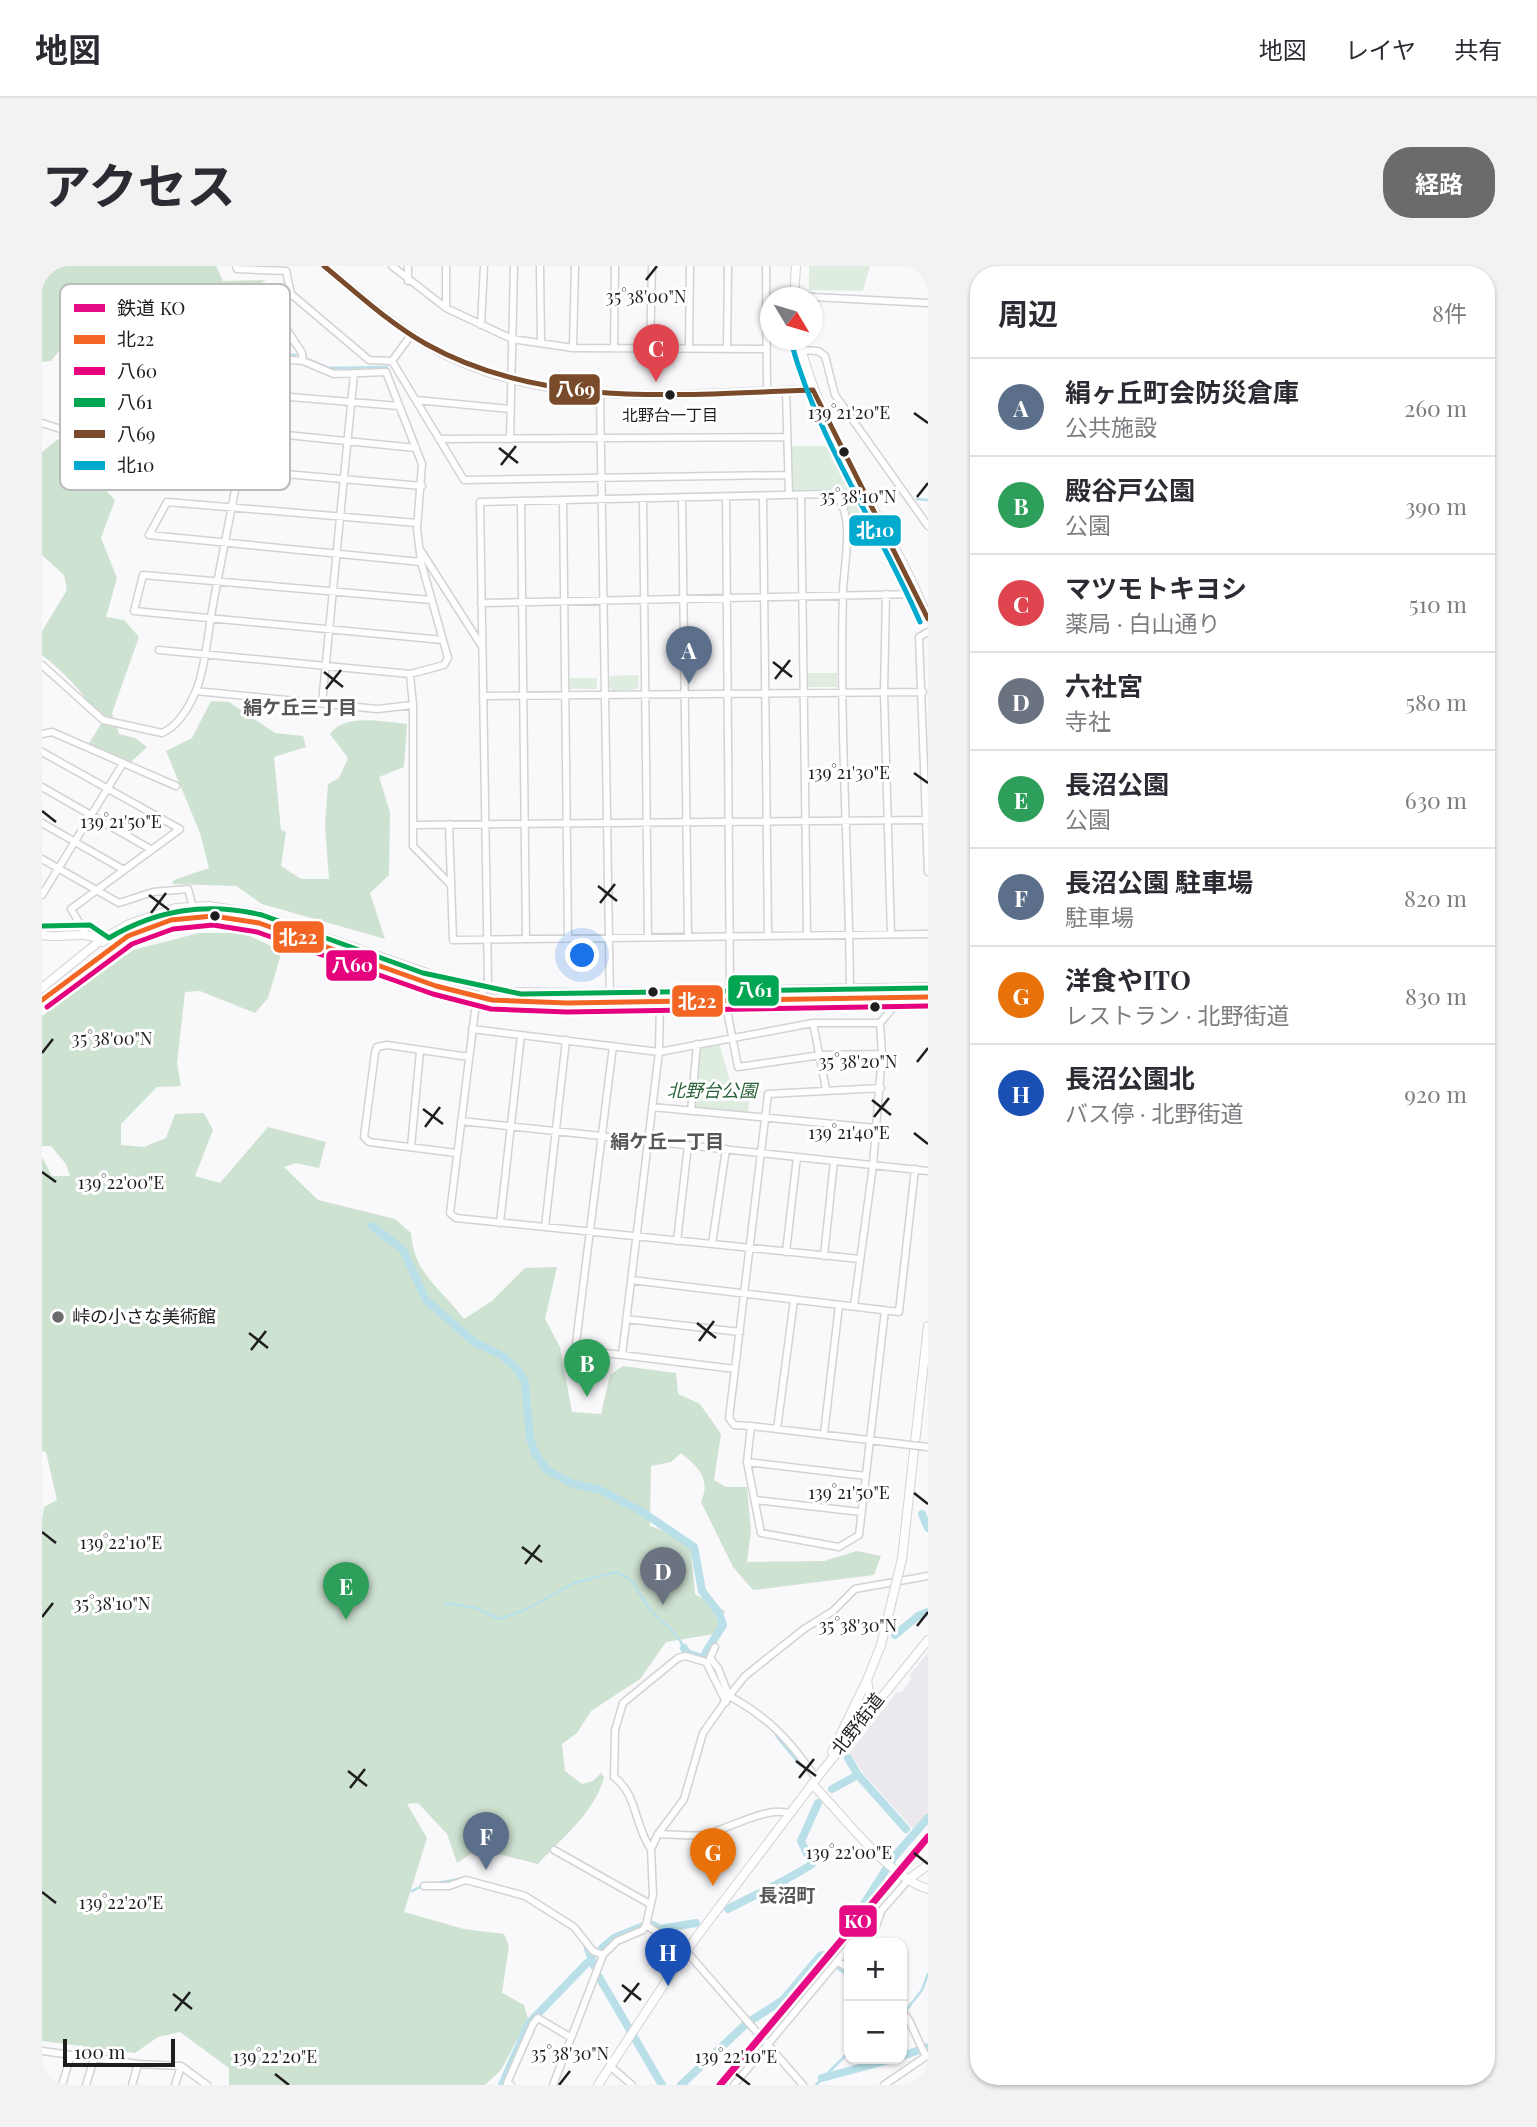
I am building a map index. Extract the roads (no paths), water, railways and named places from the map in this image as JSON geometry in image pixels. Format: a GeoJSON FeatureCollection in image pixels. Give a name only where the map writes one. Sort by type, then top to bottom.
{"type":"FeatureCollection","features":[{"type":"Feature","properties":{"kind":"main road"},"geometry":{"type":"LineString","coordinates":[[324,266],[411,335],[461,363],[510,381],[547,389],[600,393],[813,390]]}},
{"type":"Feature","properties":{"kind":"main road"},"geometry":{"type":"LineString","coordinates":[[795,287],[796,266]]}},
{"type":"Feature","properties":{"kind":"main road"},"geometry":{"type":"LineString","coordinates":[[802,350],[813,390],[829,427],[918,594],[928,618]]}},
{"type":"Feature","properties":{"kind":"main road"},"geometry":{"type":"LineString","coordinates":[[42,988],[101,940],[144,918],[193,906],[243,909],[433,976],[485,989],[660,1001],[928,997]]}},
{"type":"Feature","properties":{"kind":"main road"},"geometry":{"type":"LineString","coordinates":[[42,1000],[109,948],[145,928],[193,916],[229,917],[259,923],[428,984],[478,998],[520,1003],[730,990],[928,986]]}},
{"type":"Feature","properties":{"kind":"main road"},"geometry":{"type":"LineString","coordinates":[[42,934],[56,937],[86,934],[101,940],[109,948]]}},
{"type":"Feature","properties":{"kind":"main road"},"geometry":{"type":"LineString","coordinates":[[823,1770],[881,1645],[902,1559],[928,1326]]}},
{"type":"Feature","properties":{"kind":"main road","name":"北野街道"},"geometry":{"type":"LineString","coordinates":[[598,2085],[685,1951],[814,1781],[928,1640]]}},
{"type":"Feature","properties":{"kind":"main road"},"geometry":{"type":"LineString","coordinates":[[867,1680],[870,1696],[877,1701]]}},
{"type":"Feature","properties":{"kind":"main road"},"geometry":{"type":"LineString","coordinates":[[814,1781],[868,1846],[909,1879],[928,1889]]}},
{"type":"Feature","properties":{"kind":"main road"},"geometry":{"type":"LineString","coordinates":[[909,1879],[928,1865]]}},
{"type":"Feature","properties":{"kind":"street"},"geometry":{"type":"LineString","coordinates":[[236,266],[237,269],[289,269],[291,294],[369,360],[393,361]]}},
{"type":"Feature","properties":{"kind":"street"},"geometry":{"type":"LineString","coordinates":[[392,266],[446,309],[513,339],[573,348],[760,349]]}},
{"type":"Feature","properties":{"kind":"street"},"geometry":{"type":"LineString","coordinates":[[408,266],[408,281]]}},
{"type":"Feature","properties":{"kind":"street"},"geometry":{"type":"LineString","coordinates":[[446,266],[446,309]]}},
{"type":"Feature","properties":{"kind":"street"},"geometry":{"type":"LineString","coordinates":[[481,325],[484,266]]}},
{"type":"Feature","properties":{"kind":"street"},"geometry":{"type":"LineString","coordinates":[[510,439],[514,266]]}},
{"type":"Feature","properties":{"kind":"street"},"geometry":{"type":"LineString","coordinates":[[540,266],[541,343]]}},
{"type":"Feature","properties":{"kind":"street"},"geometry":{"type":"LineString","coordinates":[[573,348],[575,266]]}},
{"type":"Feature","properties":{"kind":"street"},"geometry":{"type":"LineString","coordinates":[[614,348],[615,266]]}},
{"type":"Feature","properties":{"kind":"street"},"geometry":{"type":"LineString","coordinates":[[650,348],[652,266]]}},
{"type":"Feature","properties":{"kind":"street"},"geometry":{"type":"LineString","coordinates":[[689,348],[690,266]]}},
{"type":"Feature","properties":{"kind":"street"},"geometry":{"type":"LineString","coordinates":[[727,349],[728,266]]}},
{"type":"Feature","properties":{"kind":"street"},"geometry":{"type":"LineString","coordinates":[[766,266],[766,287]]}},
{"type":"Feature","properties":{"kind":"street"},"geometry":{"type":"LineString","coordinates":[[823,298],[928,303]]}},
{"type":"Feature","properties":{"kind":"street"},"geometry":{"type":"LineString","coordinates":[[290,335],[302,353],[303,361]]}},
{"type":"Feature","properties":{"kind":"street"},"geometry":{"type":"LineString","coordinates":[[393,361],[411,335]]}},
{"type":"Feature","properties":{"kind":"street"},"geometry":{"type":"LineString","coordinates":[[766,350],[766,391]]}},
{"type":"Feature","properties":{"kind":"street"},"geometry":{"type":"LineString","coordinates":[[802,350],[818,351],[825,356],[835,395],[928,526]]}},
{"type":"Feature","properties":{"kind":"street"},"geometry":{"type":"LineString","coordinates":[[159,650],[410,674],[444,665],[448,658],[421,562],[417,523],[422,464],[386,372],[334,374],[303,361],[290,360]]}},
{"type":"Feature","properties":{"kind":"street"},"geometry":{"type":"LineString","coordinates":[[393,361],[464,480],[788,475]]}},
{"type":"Feature","properties":{"kind":"street"},"geometry":{"type":"LineString","coordinates":[[322,703],[354,374]]}},
{"type":"Feature","properties":{"kind":"street"},"geometry":{"type":"LineString","coordinates":[[786,391],[789,495]]}},
{"type":"Feature","properties":{"kind":"street"},"geometry":{"type":"LineString","coordinates":[[600,393],[610,998]]}},
{"type":"Feature","properties":{"kind":"street"},"geometry":{"type":"LineString","coordinates":[[290,398],[399,406]]}},
{"type":"Feature","properties":{"kind":"street"},"geometry":{"type":"LineString","coordinates":[[415,400],[510,409]]}},
{"type":"Feature","properties":{"kind":"street"},"geometry":{"type":"LineString","coordinates":[[42,423],[60,429]]}},
{"type":"Feature","properties":{"kind":"street"},"geometry":{"type":"LineString","coordinates":[[290,435],[416,448]]}},
{"type":"Feature","properties":{"kind":"street"},"geometry":{"type":"LineString","coordinates":[[439,439],[787,437]]}},
{"type":"Feature","properties":{"kind":"street"},"geometry":{"type":"LineString","coordinates":[[290,474],[422,486]]}},
{"type":"Feature","properties":{"kind":"street"},"geometry":{"type":"LineString","coordinates":[[42,665],[103,720],[150,733],[162,733],[176,725],[196,691],[235,490]]}},
{"type":"Feature","properties":{"kind":"street"},"geometry":{"type":"LineString","coordinates":[[850,989],[843,595],[846,520],[841,501],[836,495],[789,495],[480,502],[488,983],[478,998],[472,1029],[450,1213],[456,1218],[500,1223],[860,1259]]}},
{"type":"Feature","properties":{"kind":"street"},"geometry":{"type":"LineString","coordinates":[[801,495],[807,935]]}},
{"type":"Feature","properties":{"kind":"street"},"geometry":{"type":"LineString","coordinates":[[763,496],[768,936]]}},
{"type":"Feature","properties":{"kind":"street"},"geometry":{"type":"LineString","coordinates":[[726,497],[730,990]]}},
{"type":"Feature","properties":{"kind":"street"},"geometry":{"type":"LineString","coordinates":[[682,498],[688,937]]}},
{"type":"Feature","properties":{"kind":"street"},"geometry":{"type":"LineString","coordinates":[[643,499],[648,937]]}},
{"type":"Feature","properties":{"kind":"street"},"geometry":{"type":"LineString","coordinates":[[563,500],[568,938]]}},
{"type":"Feature","properties":{"kind":"street"},"geometry":{"type":"LineString","coordinates":[[521,501],[526,939]]}},
{"type":"Feature","properties":{"kind":"street"},"geometry":{"type":"LineString","coordinates":[[417,523],[167,502],[149,535],[421,562]]}},
{"type":"Feature","properties":{"kind":"street"},"geometry":{"type":"LineString","coordinates":[[420,550],[482,647]]}},
{"type":"Feature","properties":{"kind":"street"},"geometry":{"type":"LineString","coordinates":[[431,600],[143,575],[134,611],[443,640]]}},
{"type":"Feature","properties":{"kind":"street"},"geometry":{"type":"LineString","coordinates":[[886,594],[884,692],[891,934]]}},
{"type":"Feature","properties":{"kind":"street"},"geometry":{"type":"LineString","coordinates":[[481,603],[918,594]]}},
{"type":"Feature","properties":{"kind":"street"},"geometry":{"type":"LineString","coordinates":[[928,632],[919,637],[927,729],[928,872]]}},
{"type":"Feature","properties":{"kind":"street"},"geometry":{"type":"LineString","coordinates":[[410,674],[413,705],[413,846],[450,884]]}},
{"type":"Feature","properties":{"kind":"street"},"geometry":{"type":"LineString","coordinates":[[196,691],[377,709],[413,705]]}},
{"type":"Feature","properties":{"kind":"street"},"geometry":{"type":"LineString","coordinates":[[483,696],[923,692]]}},
{"type":"Feature","properties":{"kind":"street"},"geometry":{"type":"LineString","coordinates":[[42,734],[52,732],[122,765],[176,786]]}},
{"type":"Feature","properties":{"kind":"street"},"geometry":{"type":"LineString","coordinates":[[42,752],[180,829],[71,909],[86,934]]}},
{"type":"Feature","properties":{"kind":"street"},"geometry":{"type":"LineString","coordinates":[[42,895],[122,765]]}},
{"type":"Feature","properties":{"kind":"street"},"geometry":{"type":"LineString","coordinates":[[42,788],[152,850]]}},
{"type":"Feature","properties":{"kind":"street"},"geometry":{"type":"LineString","coordinates":[[414,825],[927,820]]}},
{"type":"Feature","properties":{"kind":"street"},"geometry":{"type":"LineString","coordinates":[[42,823],[124,870]]}},
{"type":"Feature","properties":{"kind":"street"},"geometry":{"type":"LineString","coordinates":[[449,824],[453,940]]}},
{"type":"Feature","properties":{"kind":"street"},"geometry":{"type":"LineString","coordinates":[[449,824],[453,940]]}},
{"type":"Feature","properties":{"kind":"street"},"geometry":{"type":"LineString","coordinates":[[42,859],[119,903],[153,892],[188,889],[193,906]]}},
{"type":"Feature","properties":{"kind":"street"},"geometry":{"type":"LineString","coordinates":[[453,940],[928,934]]}},
{"type":"Feature","properties":{"kind":"street"},"geometry":{"type":"LineString","coordinates":[[854,1307],[873,1165],[882,1054],[880,1023],[897,1003],[897,997]]}},
{"type":"Feature","properties":{"kind":"street"},"geometry":{"type":"LineString","coordinates":[[725,1000],[738,1068],[821,1055],[882,1054]]}},
{"type":"Feature","properties":{"kind":"street"},"geometry":{"type":"LineString","coordinates":[[622,1355],[659,1052],[660,1001]]}},
{"type":"Feature","properties":{"kind":"street"},"geometry":{"type":"LineString","coordinates":[[472,1029],[659,1052],[813,1023],[880,1023]]}},
{"type":"Feature","properties":{"kind":"street"},"geometry":{"type":"LineString","coordinates":[[813,1023],[826,1090]]}},
{"type":"Feature","properties":{"kind":"street"},"geometry":{"type":"LineString","coordinates":[[500,1223],[521,1035]]}},
{"type":"Feature","properties":{"kind":"street"},"geometry":{"type":"LineString","coordinates":[[545,1227],[566,1040]]}},
{"type":"Feature","properties":{"kind":"street"},"geometry":{"type":"LineString","coordinates":[[691,1111],[697,1044]]}},
{"type":"Feature","properties":{"kind":"street"},"geometry":{"type":"LineString","coordinates":[[456,1153],[369,1142],[364,1137],[377,1047],[387,1045],[469,1057]]}},
{"type":"Feature","properties":{"kind":"street"},"geometry":{"type":"LineString","coordinates":[[613,1046],[576,1343],[581,1350],[735,1368]]}},
{"type":"Feature","properties":{"kind":"street"},"geometry":{"type":"LineString","coordinates":[[411,1147],[420,1051]]}},
{"type":"Feature","properties":{"kind":"street"},"geometry":{"type":"LineString","coordinates":[[880,1087],[773,1091],[768,1094],[729,1418],[734,1425],[928,1447]]}},
{"type":"Feature","properties":{"kind":"street"},"geometry":{"type":"LineString","coordinates":[[652,1107],[876,1128]]}},
{"type":"Feature","properties":{"kind":"street"},"geometry":{"type":"LineString","coordinates":[[461,1121],[928,1171]]}},
{"type":"Feature","properties":{"kind":"street"},"geometry":{"type":"LineString","coordinates":[[677,1241],[688,1145]]}},
{"type":"Feature","properties":{"kind":"street"},"geometry":{"type":"LineString","coordinates":[[712,1244],[726,1149]]}},
{"type":"Feature","properties":{"kind":"street"},"geometry":{"type":"LineString","coordinates":[[786,1252],[797,1157]]}},
{"type":"Feature","properties":{"kind":"street"},"geometry":{"type":"LineString","coordinates":[[824,1256],[834,1161]]}},
{"type":"Feature","properties":{"kind":"street"},"geometry":{"type":"LineString","coordinates":[[631,1280],[899,1312],[915,1169]]}},
{"type":"Feature","properties":{"kind":"street"},"geometry":{"type":"LineString","coordinates":[[777,1429],[794,1300]]}},
{"type":"Feature","properties":{"kind":"street"},"geometry":{"type":"LineString","coordinates":[[824,1434],[839,1305]]}},
{"type":"Feature","properties":{"kind":"street"},"geometry":{"type":"LineString","coordinates":[[751,1426],[747,1462],[761,1533],[839,1547],[859,1535],[885,1310]]}},
{"type":"Feature","properties":{"kind":"street"},"geometry":{"type":"LineString","coordinates":[[626,1319],[740,1332]]}},
{"type":"Feature","properties":{"kind":"street"},"geometry":{"type":"LineString","coordinates":[[747,1462],[866,1476]]}},
{"type":"Feature","properties":{"kind":"street"},"geometry":{"type":"LineString","coordinates":[[755,1500],[861,1512]]}},
{"type":"Feature","properties":{"kind":"street"},"geometry":{"type":"LineString","coordinates":[[553,2085],[603,1955],[617,1941],[643,1930],[646,1925],[650,1904],[651,1849],[658,1834],[684,1799],[703,1733],[727,1699],[746,1676],[804,1629],[833,1611],[855,1589],[928,1576]]}},
{"type":"Feature","properties":{"kind":"street"},"geometry":{"type":"LineString","coordinates":[[715,1647],[710,1658],[718,1668],[727,1699]]}},
{"type":"Feature","properties":{"kind":"street"},"geometry":{"type":"LineString","coordinates":[[651,1849],[644,1839],[629,1792],[614,1777],[615,1730],[623,1703],[678,1658],[685,1656],[706,1662],[727,1699],[758,1712],[775,1726],[814,1781]]}},
{"type":"Feature","properties":{"kind":"street"},"geometry":{"type":"LineString","coordinates":[[658,1834],[702,1835],[758,1816],[783,1811],[790,1814]]}},
{"type":"Feature","properties":{"kind":"street"},"geometry":{"type":"LineString","coordinates":[[554,1850],[650,1904]]}},
{"type":"Feature","properties":{"kind":"street"},"geometry":{"type":"LineString","coordinates":[[857,1938],[909,1879]]}},
{"type":"Feature","properties":{"kind":"street"},"geometry":{"type":"LineString","coordinates":[[424,1886],[449,1886],[466,1880],[525,1896],[574,1927],[593,1951],[603,1955]]}},
{"type":"Feature","properties":{"kind":"street"},"geometry":{"type":"LineString","coordinates":[[872,1938],[881,1909]]}},
{"type":"Feature","properties":{"kind":"street"},"geometry":{"type":"LineString","coordinates":[[646,1925],[685,1951],[803,2085]]}},
{"type":"Feature","properties":{"kind":"street"},"geometry":{"type":"LineString","coordinates":[[734,2085],[844,1953]]}},
{"type":"Feature","properties":{"kind":"street"},"geometry":{"type":"LineString","coordinates":[[837,1961],[844,1966]]}},
{"type":"Feature","properties":{"kind":"street"},"geometry":{"type":"LineString","coordinates":[[884,2085],[927,2056],[907,2017]]}},
{"type":"Feature","properties":{"kind":"street"},"geometry":{"type":"LineString","coordinates":[[510,2085],[507,2083],[538,2018],[570,2037]]}},
{"type":"Feature","properties":{"kind":"street"},"geometry":{"type":"LineString","coordinates":[[42,2051],[138,2064],[181,2066],[208,2085]]}},
{"type":"Feature","properties":{"kind":"street"},"geometry":{"type":"LineString","coordinates":[[62,2085],[71,2055]]}},
{"type":"Feature","properties":{"kind":"street"},"geometry":{"type":"LineString","coordinates":[[86,2085],[94,2059]]}},
{"type":"Feature","properties":{"kind":"street"},"geometry":{"type":"LineString","coordinates":[[132,2085],[138,2064]]}},
{"type":"Feature","properties":{"kind":"street"},"geometry":{"type":"LineString","coordinates":[[175,2085],[181,2066]]}},
{"type":"Feature","properties":{"kind":"street"},"geometry":{"type":"LineString","coordinates":[[610,2066],[632,2085]]}},
{"type":"Feature","properties":{"kind":"waterway"},"geometry":{"type":"LineString","coordinates":[[290,354],[296,355]]}},
{"type":"Feature","properties":{"kind":"waterway"},"geometry":{"type":"LineString","coordinates":[[310,360],[329,368],[387,367]]}},
{"type":"Feature","properties":{"kind":"waterway"},"geometry":{"type":"LineString","coordinates":[[917,499],[928,500]]}},
{"type":"Feature","properties":{"kind":"waterway"},"geometry":{"type":"LineString","coordinates":[[372,1226],[403,1250],[426,1300],[474,1342],[501,1355],[518,1370],[525,1382],[530,1439],[536,1455],[547,1470],[571,1483],[600,1490],[641,1511],[694,1547],[702,1591],[719,1613],[723,1625],[706,1652],[706,1658]]}},
{"type":"Feature","properties":{"kind":"waterway"},"geometry":{"type":"LineString","coordinates":[[922,1514],[928,1528]]}},
{"type":"Feature","properties":{"kind":"waterway"},"geometry":{"type":"LineString","coordinates":[[446,1603],[476,1608],[500,1619],[527,1609],[574,1583],[616,1572],[629,1579],[650,1609],[673,1631],[684,1648]]}},
{"type":"Feature","properties":{"kind":"waterway"},"geometry":{"type":"LineString","coordinates":[[895,1635],[918,1616],[928,1612]]}},
{"type":"Feature","properties":{"kind":"waterway"},"geometry":{"type":"LineString","coordinates":[[684,1648],[687,1653],[709,1660],[723,1691]]}},
{"type":"Feature","properties":{"kind":"waterway"},"geometry":{"type":"LineString","coordinates":[[779,1735],[802,1763]]}},
{"type":"Feature","properties":{"kind":"waterway"},"geometry":{"type":"LineString","coordinates":[[848,1758],[858,1775],[906,1829]]}},
{"type":"Feature","properties":{"kind":"waterway"},"geometry":{"type":"LineString","coordinates":[[832,1789],[858,1775]]}},
{"type":"Feature","properties":{"kind":"waterway"},"geometry":{"type":"LineString","coordinates":[[728,1909],[812,1864],[801,1841],[818,1803]]}},
{"type":"Feature","properties":{"kind":"waterway"},"geometry":{"type":"LineString","coordinates":[[869,1938],[871,1931],[864,1904],[894,1857],[928,1818]]}},
{"type":"Feature","properties":{"kind":"waterway"},"geometry":{"type":"LineString","coordinates":[[412,1891],[462,1878]]}},
{"type":"Feature","properties":{"kind":"waterway"},"geometry":{"type":"LineString","coordinates":[[531,1896],[543,1904]]}},
{"type":"Feature","properties":{"kind":"waterway"},"geometry":{"type":"LineString","coordinates":[[653,1925],[660,1929],[696,1923]]}},
{"type":"Feature","properties":{"kind":"waterway"},"geometry":{"type":"LineString","coordinates":[[602,1948],[614,1938],[641,1927]]}},
{"type":"Feature","properties":{"kind":"waterway"},"geometry":{"type":"LineString","coordinates":[[588,1949],[594,1966]]}},
{"type":"Feature","properties":{"kind":"waterway"},"geometry":{"type":"LineString","coordinates":[[681,2085],[747,2023],[783,2000],[820,1956],[824,1955],[844,1969]]}},
{"type":"Feature","properties":{"kind":"waterway"},"geometry":{"type":"LineString","coordinates":[[502,2085],[529,2023],[587,1963]]}},
{"type":"Feature","properties":{"kind":"waterway"},"geometry":{"type":"LineString","coordinates":[[907,2009],[922,1990],[928,1974]]}},
{"type":"Feature","properties":{"kind":"waterway"},"geometry":{"type":"LineString","coordinates":[[599,1977],[662,2085]]}},
{"type":"Feature","properties":{"kind":"waterway"},"geometry":{"type":"LineString","coordinates":[[907,2054],[928,2047]]}},
{"type":"Feature","properties":{"kind":"waterway"},"geometry":{"type":"LineString","coordinates":[[816,2085],[844,2057]]}},
{"type":"Feature","properties":{"kind":"waterway"},"geometry":{"type":"LineString","coordinates":[[822,2078],[874,2064]]}},
{"type":"Feature","properties":{"kind":"rail line","name":"KO"},"geometry":{"type":"LineString","coordinates":[[720,2085],[928,1837]]}},
{"type":"Feature","properties":{"kind":"place","name":"マツモトキヨシ"},"geometry":{"type":"Point","coordinates":[656,382]}},
{"type":"Feature","properties":{"kind":"place","name":"北野台一丁目"},"geometry":{"type":"Point","coordinates":[670,395]}},
{"type":"Feature","properties":{"kind":"place","name":"絹ヶ丘町会防災倉庫"},"geometry":{"type":"Point","coordinates":[689,684]}},
{"type":"Feature","properties":{"kind":"place","name":"峠の小さな美術館"},"geometry":{"type":"Point","coordinates":[58,1317]}},
{"type":"Feature","properties":{"kind":"place","name":"殿谷戸公園"},"geometry":{"type":"Point","coordinates":[587,1397]}},
{"type":"Feature","properties":{"kind":"place","name":"六社宮"},"geometry":{"type":"Point","coordinates":[663,1605]}},
{"type":"Feature","properties":{"kind":"place","name":"長沼公園"},"geometry":{"type":"Point","coordinates":[346,1620]}},
{"type":"Feature","properties":{"kind":"place","name":"長沼公園 駐車場"},"geometry":{"type":"Point","coordinates":[486,1870]}},
{"type":"Feature","properties":{"kind":"place","name":"洋食やITO"},"geometry":{"type":"Point","coordinates":[713,1886]}},
{"type":"Feature","properties":{"kind":"place","name":"長沼公園北"},"geometry":{"type":"Point","coordinates":[668,1986]}},
{"type":"Feature","properties":{"kind":"district","name":"絹ケ丘三丁目"},"geometry":{"type":"Point","coordinates":[300,707]}},
{"type":"Feature","properties":{"kind":"district","name":"絹ケ丘一丁目"},"geometry":{"type":"Point","coordinates":[667,1141]}},
{"type":"Feature","properties":{"kind":"district","name":"長沼町"},"geometry":{"type":"Point","coordinates":[787,1895]}},
{"type":"Feature","properties":{"kind":"park label","name":"北野台公園"},"geometry":{"type":"Point","coordinates":[712,1091]}}]}
